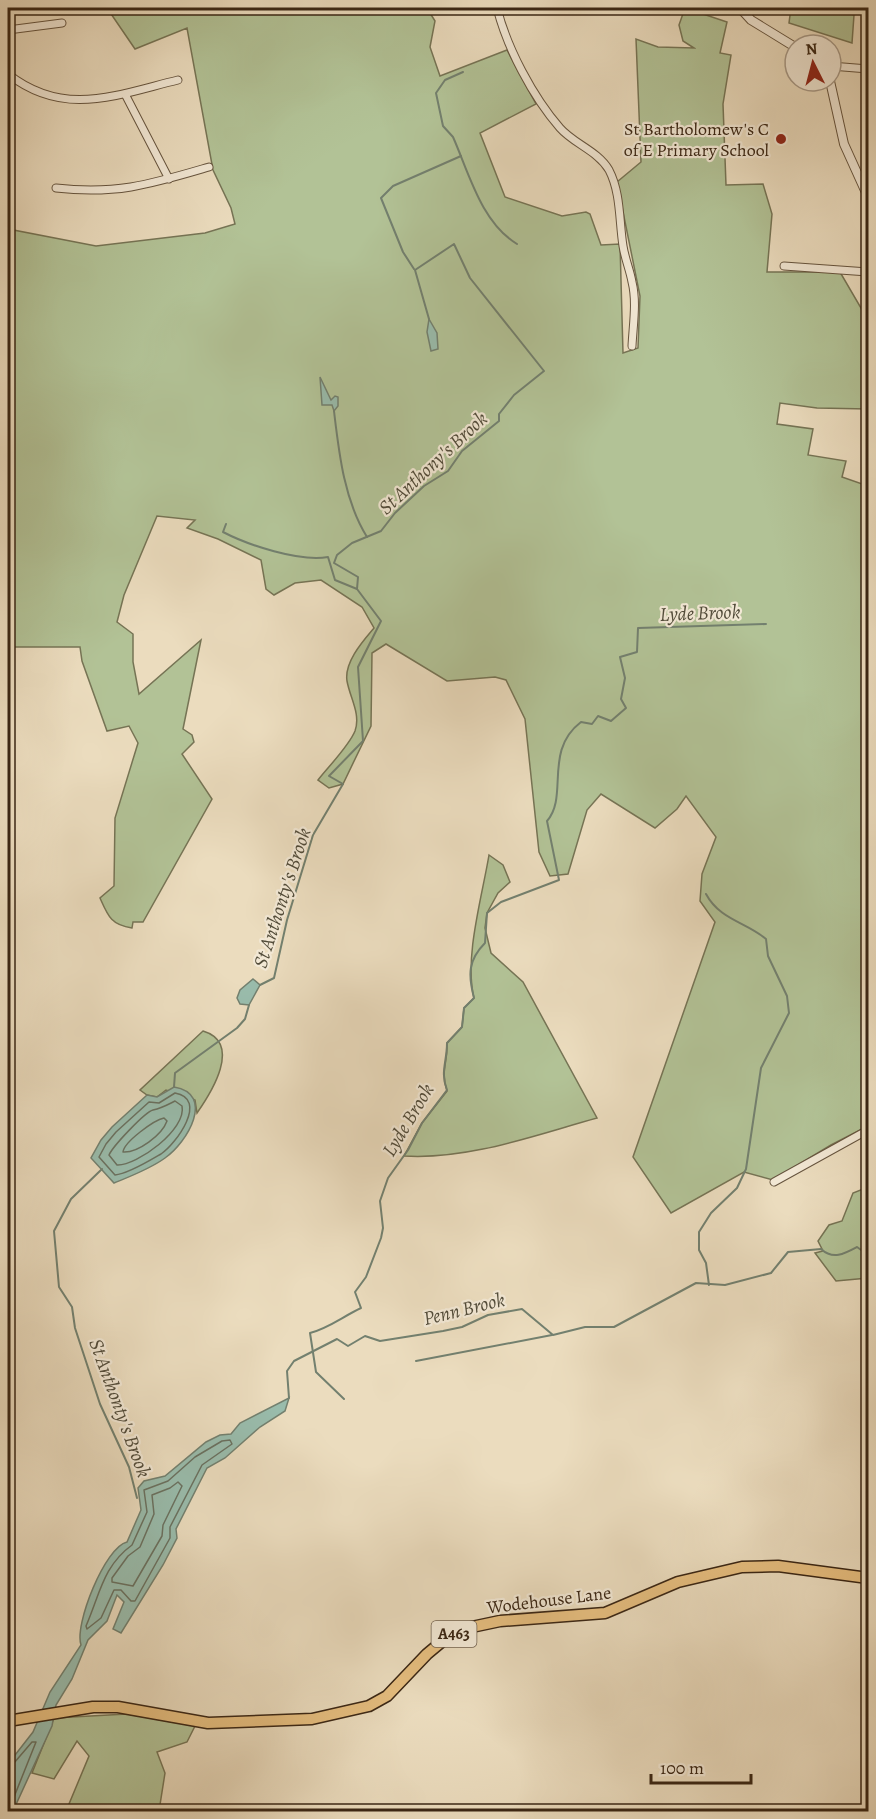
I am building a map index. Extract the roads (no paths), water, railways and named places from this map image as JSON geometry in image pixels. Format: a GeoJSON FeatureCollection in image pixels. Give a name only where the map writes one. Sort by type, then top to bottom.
{"type":"FeatureCollection","features":[{"type":"Feature","properties":{"kind":"main road","name":"Wodehouse Lane"},"geometry":{"type":"LineString","coordinates":[[8,1721],[58,1711],[118,1707],[208,1723],[312,1719],[369,1706],[387,1696],[427,1654],[445,1639],[467,1628],[500,1621],[605,1613],[678,1582],[741,1567],[778,1566],[868,1578]]}},
{"type":"Feature","properties":{"kind":"street"},"geometry":{"type":"LineString","coordinates":[[497,8],[506,37],[518,63],[561,130],[604,164],[613,179],[620,211],[623,247],[633,283],[632,346]]}},
{"type":"Feature","properties":{"kind":"street"},"geometry":{"type":"LineString","coordinates":[[740,8],[751,20],[783,40]]}},
{"type":"Feature","properties":{"kind":"street"},"geometry":{"type":"LineString","coordinates":[[8,30],[62,23]]}},
{"type":"Feature","properties":{"kind":"street"},"geometry":{"type":"LineString","coordinates":[[843,67],[868,69]]}},
{"type":"Feature","properties":{"kind":"street"},"geometry":{"type":"LineString","coordinates":[[8,74],[40,93],[67,100],[93,101],[178,80]]}},
{"type":"Feature","properties":{"kind":"street"},"geometry":{"type":"LineString","coordinates":[[833,93],[841,132],[868,197]]}},
{"type":"Feature","properties":{"kind":"street"},"geometry":{"type":"LineString","coordinates":[[125,94],[169,179]]}},
{"type":"Feature","properties":{"kind":"street"},"geometry":{"type":"LineString","coordinates":[[56,188],[112,191],[146,186],[209,167]]}},
{"type":"Feature","properties":{"kind":"street"},"geometry":{"type":"LineString","coordinates":[[784,266],[868,272]]}},
{"type":"Feature","properties":{"kind":"street"},"geometry":{"type":"LineString","coordinates":[[774,1182],[868,1130]]}},
{"type":"Feature","properties":{"kind":"water"},"geometry":{"type":"Polygon","coordinates":[[[429,319],[437,333],[438,349],[431,351],[427,332],[429,319]]]}},
{"type":"Feature","properties":{"kind":"water"},"geometry":{"type":"Polygon","coordinates":[[[320,377],[331,400],[335,396],[338,397],[338,406],[334,411],[332,405],[322,405],[320,377]]]}},
{"type":"Feature","properties":{"kind":"water"},"geometry":{"type":"Polygon","coordinates":[[[253,979],[260,985],[249,1005],[240,1004],[237,998],[240,990],[253,979]]]}},
{"type":"Feature","properties":{"kind":"water"},"geometry":{"type":"Polygon","coordinates":[[[174,1087],[187,1091],[193,1099],[194,1120],[189,1131],[182,1142],[165,1158],[147,1169],[114,1183],[91,1158],[101,1140],[147,1095],[157,1097],[174,1087]]]}},
{"type":"Feature","properties":{"kind":"water"},"geometry":{"type":"Polygon","coordinates":[[[289,1398],[285,1411],[260,1427],[225,1458],[207,1468],[176,1529],[177,1538],[163,1565],[121,1633],[113,1629],[124,1602],[117,1595],[107,1621],[88,1640],[72,1679],[56,1705],[52,1726],[13,1811],[8,1812],[8,1764],[33,1732],[50,1692],[81,1645],[82,1621],[93,1588],[110,1557],[118,1547],[127,1542],[141,1510],[138,1488],[144,1481],[165,1476],[206,1442],[220,1435],[231,1434],[240,1423],[289,1398]]]}},
{"type":"Feature","properties":{"kind":"waterway"},"geometry":{"type":"LineString","coordinates":[[463,72],[445,80],[436,93],[443,126],[453,137],[485,210],[505,235],[517,244]]}},
{"type":"Feature","properties":{"kind":"waterway"},"geometry":{"type":"LineString","coordinates":[[414,269],[403,252],[381,198],[393,186],[461,156]]}},
{"type":"Feature","properties":{"kind":"waterway","name":"St Anthony's Brook"},"geometry":{"type":"LineString","coordinates":[[357,589],[358,577],[334,563],[337,555],[352,543],[381,531],[395,513],[424,486],[448,471],[462,451],[499,421],[499,414],[514,395],[544,371],[470,278],[454,244],[415,270],[429,319]]}},
{"type":"Feature","properties":{"kind":"waterway"},"geometry":{"type":"LineString","coordinates":[[334,411],[348,492],[359,523],[367,537]]}},
{"type":"Feature","properties":{"kind":"waterway","name":"St Anthonty's Brook"},"geometry":{"type":"LineString","coordinates":[[226,524],[223,532],[260,547],[289,555],[328,557],[335,580],[357,589],[381,621],[358,667],[363,741],[329,776],[343,784],[313,835],[287,920],[274,978],[260,985]]}},
{"type":"Feature","properties":{"kind":"waterway","name":"Lyde Brook"},"geometry":{"type":"LineString","coordinates":[[344,1399],[316,1372],[310,1333],[361,1308],[355,1292],[366,1277],[381,1238],[383,1228],[380,1201],[388,1178],[408,1150],[422,1123],[447,1090],[444,1072],[447,1043],[462,1027],[464,1008],[474,998],[471,968],[475,956],[485,943],[487,913],[501,902],[559,880],[547,821],[556,799],[559,759],[563,746],[581,722],[592,724],[598,716],[611,721],[626,708],[621,699],[625,678],[620,657],[637,652],[638,628],[766,624]]}},
{"type":"Feature","properties":{"kind":"waterway"},"geometry":{"type":"LineString","coordinates":[[706,894],[718,910],[766,939],[768,956],[787,996],[789,1013],[761,1068],[746,1169],[737,1188],[711,1213],[699,1232],[699,1250],[706,1263],[709,1285]]}},
{"type":"Feature","properties":{"kind":"waterway","name":"St Anthonty's Brook"},"geometry":{"type":"LineString","coordinates":[[174,1087],[175,1073],[237,1028],[245,1019],[249,1005]]}},
{"type":"Feature","properties":{"kind":"waterway","name":"St Anthonty's Brook"},"geometry":{"type":"LineString","coordinates":[[102,1169],[71,1199],[54,1231],[59,1287],[72,1307],[75,1328],[100,1404],[129,1467],[137,1498]]}},
{"type":"Feature","properties":{"kind":"waterway","name":"Penn Brook"},"geometry":{"type":"LineString","coordinates":[[289,1398],[287,1371],[294,1361],[337,1339],[348,1346],[365,1336],[380,1341],[443,1331],[462,1327],[488,1315],[522,1309],[553,1335],[585,1327],[614,1327],[696,1283],[725,1285],[771,1273],[788,1252],[821,1249],[830,1254],[839,1255],[857,1247],[868,1255]]}},
{"type":"Feature","properties":{"kind":"waterway"},"geometry":{"type":"LineString","coordinates":[[416,1361],[552,1335]]}},
{"type":"Feature","properties":{"kind":"place","name":"St Bartholomew's C of E Primary School"},"geometry":{"type":"Point","coordinates":[781,139]}}]}
